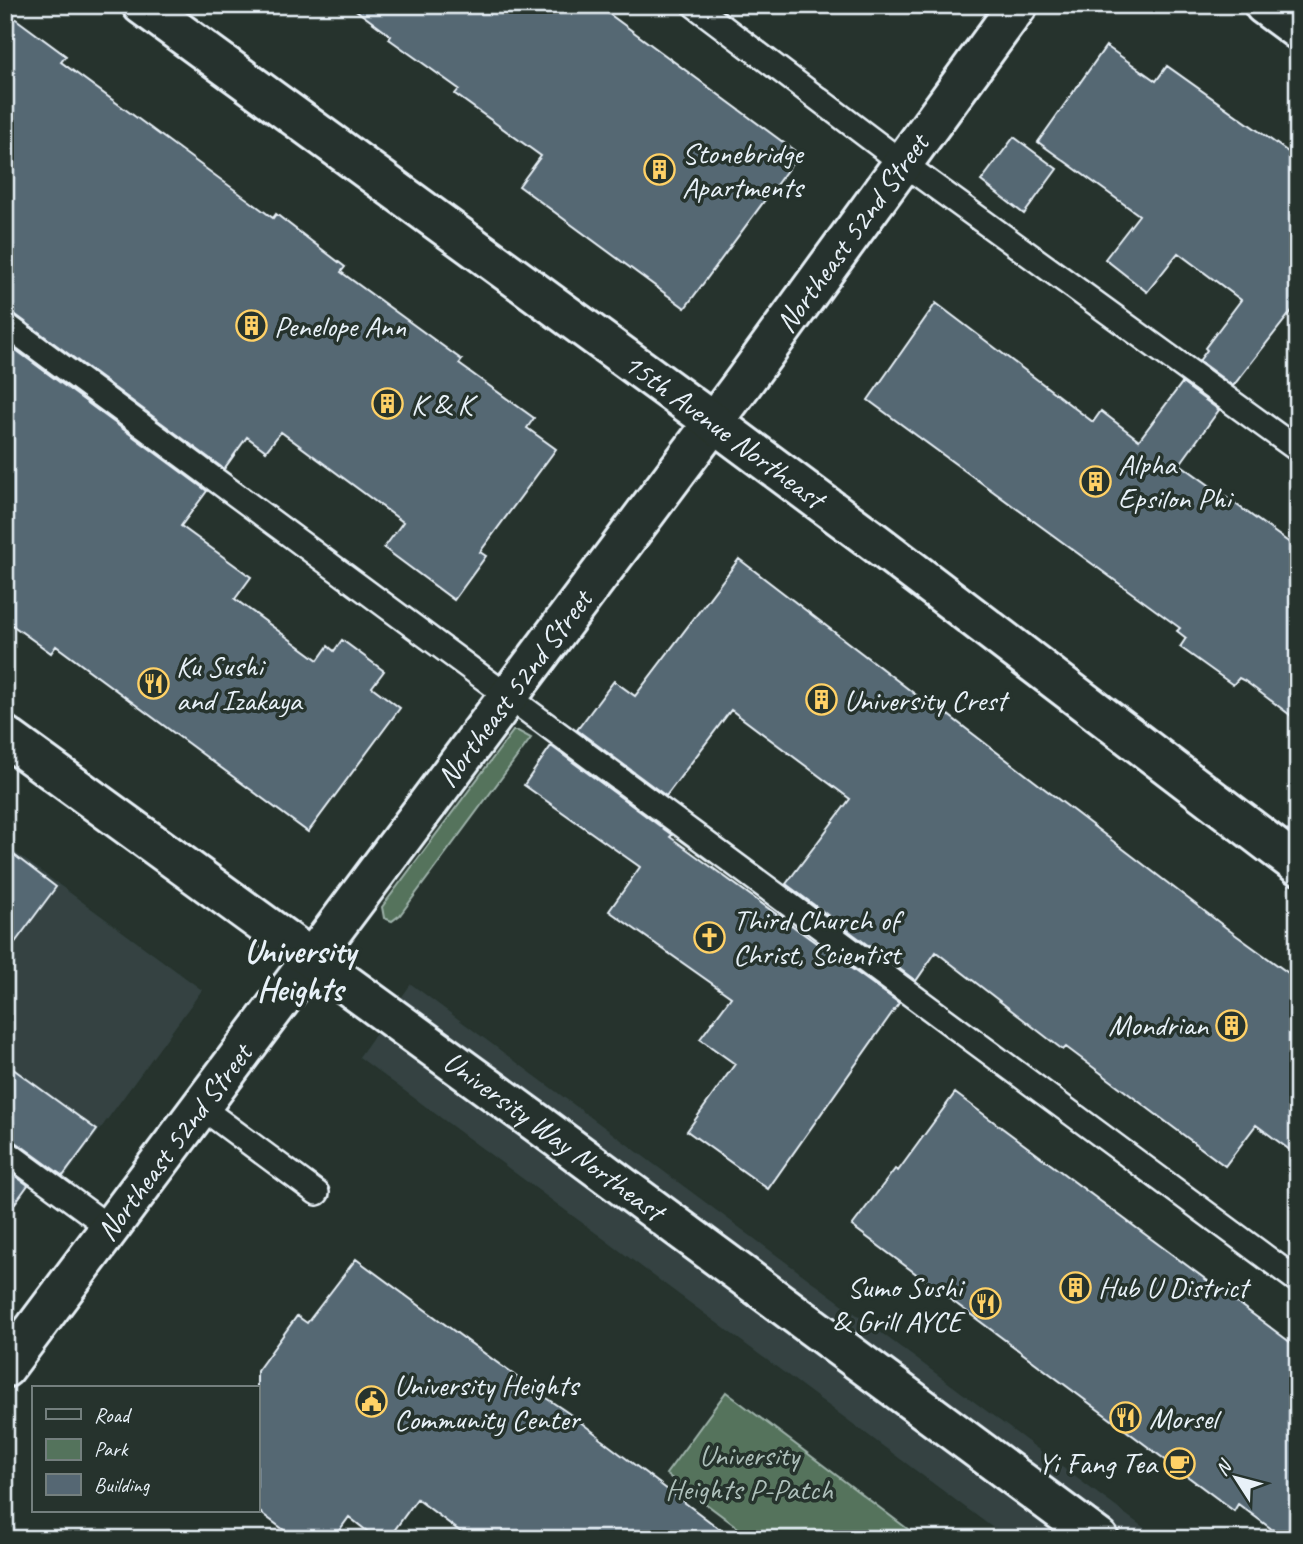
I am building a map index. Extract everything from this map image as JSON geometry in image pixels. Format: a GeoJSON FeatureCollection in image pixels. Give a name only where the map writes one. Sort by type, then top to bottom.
{"type":"FeatureCollection","features":[{"type":"Feature","properties":{"kind":"street","name":"15th Avenue Northeast"},"geometry":{"type":"LineString","coordinates":[[142,5],[713,422],[1298,865]]}},
{"type":"Feature","properties":{"kind":"street","name":"Northeast 52nd Street"},"geometry":{"type":"LineString","coordinates":[[5,1368],[713,422],[1018,5]]}},
{"type":"Feature","properties":{"kind":"street"},"geometry":{"type":"LineString","coordinates":[[1264,5],[1298,30]]}},
{"type":"Feature","properties":{"kind":"street","name":"University Way Northeast"},"geometry":{"type":"LineString","coordinates":[[5,736],[1099,1539]]}},
{"type":"Feature","properties":{"kind":"lane"},"geometry":{"type":"LineString","coordinates":[[694,5],[904,164],[1298,450]]}},
{"type":"Feature","properties":{"kind":"lane"},"geometry":{"type":"LineString","coordinates":[[5,324],[1298,1280]]}},
{"type":"Feature","properties":{"kind":"lane"},"geometry":{"type":"LineString","coordinates":[[201,1107],[317,1193]]}},
{"type":"Feature","properties":{"kind":"lane"},"geometry":{"type":"LineString","coordinates":[[5,1150],[110,1228]]}},
{"type":"Feature","properties":{"kind":"shaded area"},"geometry":{"type":"Polygon","coordinates":[[[5,845],[202,990],[60,1184],[5,1145],[5,845]]]}},
{"type":"Feature","properties":{"kind":"shaded area"},"geometry":{"type":"Polygon","coordinates":[[[411,984],[1159,1539],[1008,1539],[359,1057],[411,984]]]}},
{"type":"Feature","properties":{"kind":"green space"},"geometry":{"type":"Polygon","coordinates":[[[513,731],[531,738],[400,915],[392,921],[384,918],[382,907],[513,731]]]}},
{"type":"Feature","properties":{"kind":"green space","name":"University Heights P-Patch"},"geometry":{"type":"Polygon","coordinates":[[[726,1392],[921,1539],[753,1539],[666,1474],[726,1392]]]}},
{"type":"Feature","properties":{"kind":"building","name":"Stonebridge Apartments"},"geometry":{"type":"Polygon","coordinates":[[[349,5],[597,5],[799,154],[685,308],[519,186],[541,156],[455,94],[459,89],[389,39],[391,36],[349,5]]]}},
{"type":"Feature","properties":{"kind":"building"},"geometry":{"type":"Polygon","coordinates":[[[5,11],[66,56],[61,62],[273,218],[276,214],[345,267],[341,272],[462,360],[459,364],[534,418],[527,428],[556,449],[480,552],[486,556],[454,600],[384,548],[403,522],[281,432],[266,451],[247,437],[224,469],[13,313],[5,310],[5,11]]]}},
{"type":"Feature","properties":{"kind":"building"},"geometry":{"type":"Polygon","coordinates":[[[1106,46],[1156,81],[1167,66],[1298,159],[1298,303],[1233,386],[1199,361],[1207,350],[1205,348],[1241,300],[1178,253],[1147,292],[1105,259],[1139,215],[1038,142],[1106,46]]]}},
{"type":"Feature","properties":{"kind":"building"},"geometry":{"type":"Polygon","coordinates":[[[1014,137],[1057,169],[1024,214],[981,181],[1014,137]]]}},
{"type":"Feature","properties":{"kind":"building"},"geometry":{"type":"Polygon","coordinates":[[[936,303],[1093,422],[1101,411],[1139,440],[1182,383],[1219,410],[1180,464],[1298,549],[1298,721],[1245,681],[1239,678],[1233,685],[1180,647],[1186,638],[1177,631],[1180,628],[868,400],[936,303]]]}},
{"type":"Feature","properties":{"kind":"building"},"geometry":{"type":"Polygon","coordinates":[[[5,342],[207,491],[181,526],[251,577],[235,599],[318,660],[328,646],[334,651],[342,640],[384,671],[372,687],[400,708],[308,832],[56,646],[51,653],[5,620],[5,342]]]}},
{"type":"Feature","properties":{"kind":"building"},"geometry":{"type":"Polygon","coordinates":[[[739,559],[924,701],[926,698],[1298,980],[1298,1156],[1256,1125],[1225,1166],[1066,1047],[1063,1050],[936,952],[916,981],[786,884],[850,799],[731,710],[666,796],[577,730],[614,681],[635,696],[739,559]]]}},
{"type":"Feature","properties":{"kind":"building"},"geometry":{"type":"Polygon","coordinates":[[[551,746],[672,835],[670,837],[899,1003],[768,1189],[687,1131],[735,1064],[700,1039],[731,997],[609,911],[640,867],[524,785],[551,746]]]}},
{"type":"Feature","properties":{"kind":"building"},"geometry":{"type":"Polygon","coordinates":[[[5,848],[56,887],[5,956],[5,848]]]}},
{"type":"Feature","properties":{"kind":"building"},"geometry":{"type":"Polygon","coordinates":[[[5,1063],[97,1130],[63,1176],[5,1137],[5,1063]]]}},
{"type":"Feature","properties":{"kind":"building","name":"Hub U District"},"geometry":{"type":"Polygon","coordinates":[[[955,1093],[1298,1348],[1298,1539],[1285,1539],[1238,1504],[1234,1511],[852,1226],[895,1169],[898,1171],[955,1093]]]}},
{"type":"Feature","properties":{"kind":"building"},"geometry":{"type":"Polygon","coordinates":[[[5,1169],[28,1185],[5,1217],[5,1169]]]}},
{"type":"Feature","properties":{"kind":"building","name":"University Heights Community Center"},"geometry":{"type":"Polygon","coordinates":[[[356,1259],[567,1412],[733,1539],[470,1539],[417,1499],[388,1539],[377,1539],[349,1517],[333,1539],[296,1539],[259,1511],[257,1371],[297,1316],[307,1323],[356,1259]]]}},
{"type":"Feature","properties":{"kind":"place","name":"Stonebridge Apartments"},"geometry":{"type":"Point","coordinates":[659,170]}},
{"type":"Feature","properties":{"kind":"place","name":"Penelope Ann"},"geometry":{"type":"Point","coordinates":[251,326]}},
{"type":"Feature","properties":{"kind":"place","name":"K & K"},"geometry":{"type":"Point","coordinates":[388,404]}},
{"type":"Feature","properties":{"kind":"place","name":"Alpha Epsilon Phi"},"geometry":{"type":"Point","coordinates":[1095,481]}},
{"type":"Feature","properties":{"kind":"place","name":"Ku Sushi and Izakaya"},"geometry":{"type":"Point","coordinates":[153,683]}},
{"type":"Feature","properties":{"kind":"place","name":"University Crest"},"geometry":{"type":"Point","coordinates":[821,700]}},
{"type":"Feature","properties":{"kind":"place","name":"Third Church of Christ, Scientist"},"geometry":{"type":"Point","coordinates":[710,937]}},
{"type":"Feature","properties":{"kind":"place","name":"Mondrian"},"geometry":{"type":"Point","coordinates":[1231,1025]}},
{"type":"Feature","properties":{"kind":"place","name":"Hub U District"},"geometry":{"type":"Point","coordinates":[1075,1287]}},
{"type":"Feature","properties":{"kind":"place","name":"Sumo Sushi & Grill AYCE"},"geometry":{"type":"Point","coordinates":[985,1304]}},
{"type":"Feature","properties":{"kind":"place","name":"University Heights Community Center"},"geometry":{"type":"Point","coordinates":[371,1402]}},
{"type":"Feature","properties":{"kind":"place","name":"Morsel"},"geometry":{"type":"Point","coordinates":[1126,1418]}},
{"type":"Feature","properties":{"kind":"place","name":"Yi Fang Tea"},"geometry":{"type":"Point","coordinates":[1180,1463]}},
{"type":"Feature","properties":{"kind":"district","name":"University Heights"},"geometry":{"type":"Point","coordinates":[300,970]}}]}
